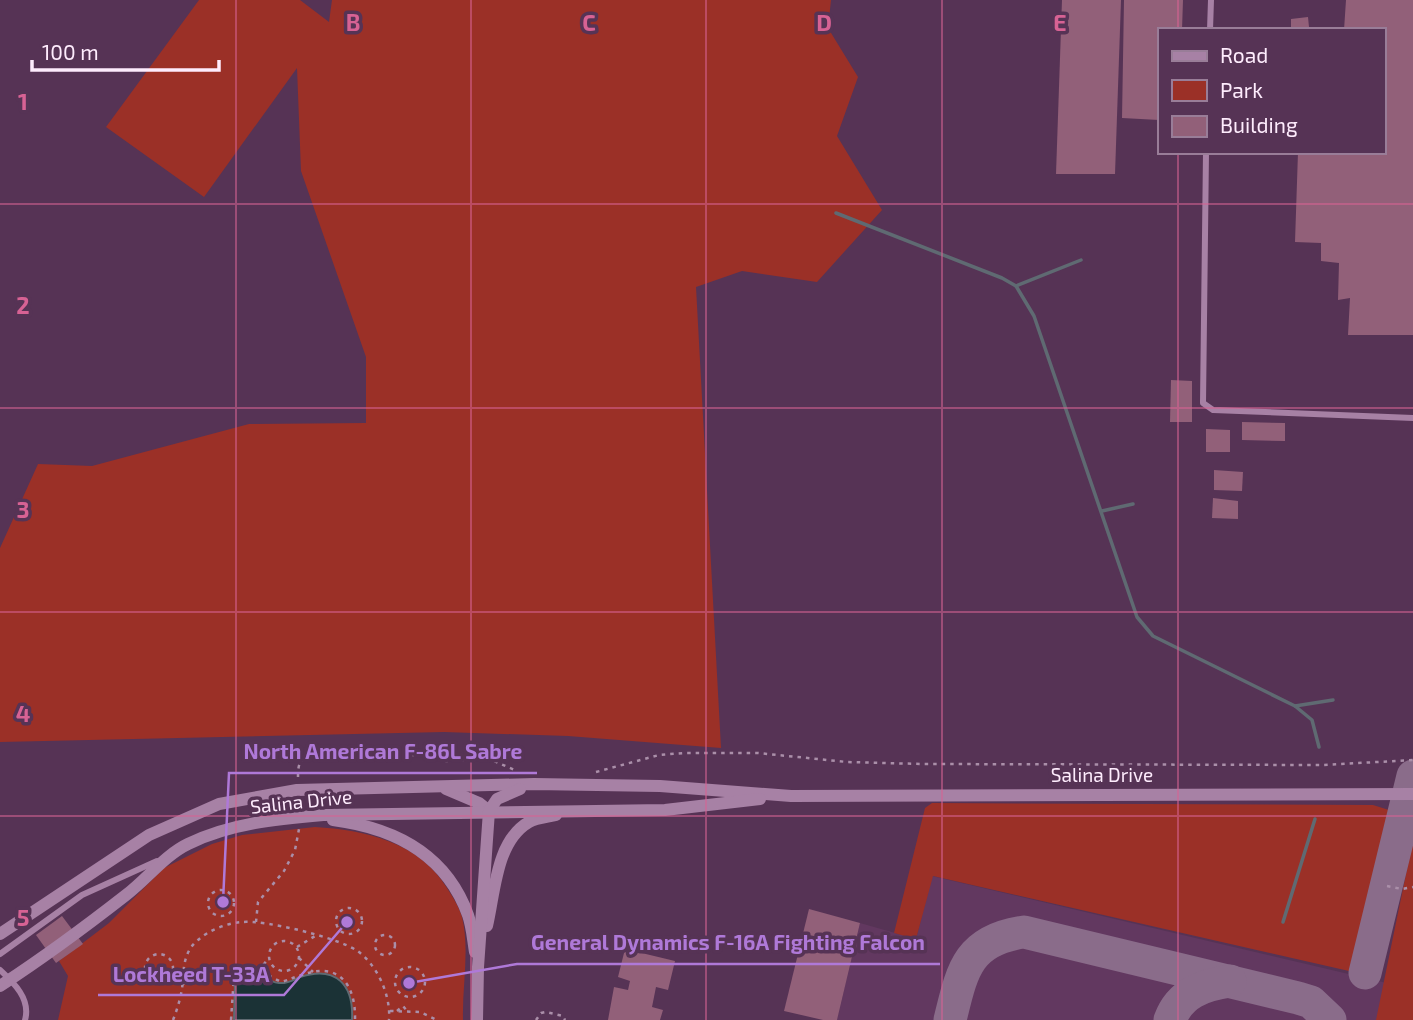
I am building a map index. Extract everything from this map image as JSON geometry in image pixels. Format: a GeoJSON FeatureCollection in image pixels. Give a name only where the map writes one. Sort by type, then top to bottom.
{"type":"FeatureCollection","features":[{"type":"Feature","properties":{"kind":"street","name":"Salina Drive"},"geometry":{"type":"LineString","coordinates":[[0,934],[161,829],[219,804],[298,790],[441,787],[529,780],[792,796],[1413,794]]}},
{"type":"Feature","properties":{"kind":"street"},"geometry":{"type":"LineString","coordinates":[[477,1020],[489,811],[497,799],[529,780]]}},
{"type":"Feature","properties":{"kind":"street","name":"Salina Drive"},"geometry":{"type":"LineString","coordinates":[[441,787],[480,803],[489,811]]}},
{"type":"Feature","properties":{"kind":"street","name":"Salina Drive"},"geometry":{"type":"LineString","coordinates":[[5,983],[128,893],[173,853],[223,830],[302,817],[489,811],[665,810],[792,796]]}},
{"type":"Feature","properties":{"kind":"street","name":"Salina Drive"},"geometry":{"type":"LineString","coordinates":[[478,967],[503,856],[512,836],[530,821],[578,810]]}},
{"type":"Feature","properties":{"kind":"street"},"geometry":{"type":"LineString","coordinates":[[302,817],[345,821],[380,830],[410,843],[426,854],[441,868],[461,897],[469,918],[478,967]]}},
{"type":"Feature","properties":{"kind":"lane"},"geometry":{"type":"LineString","coordinates":[[1210,28],[1211,0]]}},
{"type":"Feature","properties":{"kind":"lane"},"geometry":{"type":"LineString","coordinates":[[1206,154],[1203,403],[1213,410],[1413,418]]}},
{"type":"Feature","properties":{"kind":"lane"},"geometry":{"type":"LineString","coordinates":[[0,954],[82,895],[173,853]]}},
{"type":"Feature","properties":{"kind":"lane"},"geometry":{"type":"LineString","coordinates":[[0,970],[5,983],[22,994],[27,1008],[25,1020]]}},
{"type":"Feature","properties":{"kind":"path"},"geometry":{"type":"LineString","coordinates":[[595,772],[659,755],[684,753],[758,753],[847,762],[936,764],[1323,765],[1413,760]]}},
{"type":"Feature","properties":{"kind":"path"},"geometry":{"type":"LineString","coordinates":[[298,790],[299,762],[311,756],[425,755],[446,761],[487,758],[529,780]]}},
{"type":"Feature","properties":{"kind":"path"},"geometry":{"type":"LineString","coordinates":[[256,922],[258,902],[284,872],[295,850],[302,817]]}},
{"type":"Feature","properties":{"kind":"path"},"geometry":{"type":"LineString","coordinates":[[1387,886],[1402,889],[1413,887]]}},
{"type":"Feature","properties":{"kind":"path"},"geometry":{"type":"LineString","coordinates":[[220,890],[229,893],[234,900],[232,909],[226,916],[213,914],[208,908],[209,896],[220,890]]}},
{"type":"Feature","properties":{"kind":"path"},"geometry":{"type":"LineString","coordinates":[[348,908],[357,910],[362,918],[360,927],[354,933],[341,932],[335,922],[338,914],[348,908]]}},
{"type":"Feature","properties":{"kind":"path"},"geometry":{"type":"LineString","coordinates":[[173,1020],[187,953],[197,940],[232,923],[256,922],[315,935],[356,950],[369,962],[379,977],[390,1011],[389,1020]]}},
{"type":"Feature","properties":{"kind":"path"},"geometry":{"type":"LineString","coordinates":[[297,947],[315,935]]}},
{"type":"Feature","properties":{"kind":"path"},"geometry":{"type":"LineString","coordinates":[[381,936],[391,937],[394,943],[391,953],[379,954],[375,946],[376,940],[381,936]]}},
{"type":"Feature","properties":{"kind":"path"},"geometry":{"type":"LineString","coordinates":[[258,971],[269,958],[271,947],[280,941],[289,941],[297,947],[299,958],[313,972]]}},
{"type":"Feature","properties":{"kind":"path"},"geometry":{"type":"LineString","coordinates":[[158,954],[167,957],[172,965],[171,975],[163,981],[151,979],[145,972],[147,960],[158,954]]}},
{"type":"Feature","properties":{"kind":"path"},"geometry":{"type":"LineString","coordinates":[[269,958],[274,967],[283,971],[292,968],[299,958]]}},
{"type":"Feature","properties":{"kind":"path"},"geometry":{"type":"LineString","coordinates":[[230,1020],[236,971],[248,966],[281,982],[313,972],[335,973],[347,982],[354,998],[355,1020]]}},
{"type":"Feature","properties":{"kind":"path"},"geometry":{"type":"LineString","coordinates":[[405,968],[419,970],[425,983],[422,992],[410,998],[400,994],[395,985],[397,975],[405,968]]}},
{"type":"Feature","properties":{"kind":"path"},"geometry":{"type":"LineString","coordinates":[[390,1011],[420,1012],[437,1020]]}},
{"type":"Feature","properties":{"kind":"path"},"geometry":{"type":"LineString","coordinates":[[536,1020],[541,1013],[546,1012],[562,1016],[565,1020]]}},
{"type":"Feature","properties":{"kind":"shaded area"},"geometry":{"type":"Polygon","coordinates":[[[932,876],[1391,984],[1382,1020],[837,1020],[860,923],[916,939],[932,876]]]}},
{"type":"Feature","properties":{"kind":"shaded area"},"geometry":{"type":"Polygon","coordinates":[[[249,969],[279,983],[313,974],[333,976],[346,988],[350,997],[352,1020],[234,1020],[235,983],[242,970],[249,969]]]}},
{"type":"Feature","properties":{"kind":"green space"},"geometry":{"type":"Polygon","coordinates":[[[199,0],[300,0],[329,22],[332,0],[831,0],[828,28],[858,77],[837,136],[882,210],[817,282],[742,271],[696,287],[721,748],[568,736],[444,732],[0,742],[0,548],[38,464],[92,466],[249,424],[366,423],[366,357],[301,171],[297,68],[204,197],[106,127],[199,0]]]}},
{"type":"Feature","properties":{"kind":"green space"},"geometry":{"type":"Polygon","coordinates":[[[932,803],[1373,805],[1389,810],[1349,971],[933,876],[916,939],[894,933],[925,808],[932,803]]]}},
{"type":"Feature","properties":{"kind":"green space"},"geometry":{"type":"Polygon","coordinates":[[[315,827],[353,831],[389,841],[422,859],[435,872],[454,898],[462,917],[466,955],[463,1020],[58,1020],[68,976],[59,961],[109,923],[164,868],[212,844],[242,835],[315,827]]]}},
{"type":"Feature","properties":{"kind":"green space"},"geometry":{"type":"Polygon","coordinates":[[[1413,840],[1413,1020],[1376,1020],[1413,840]]]}},
{"type":"Feature","properties":{"kind":"building"},"geometry":{"type":"Polygon","coordinates":[[[1062,0],[1121,0],[1115,174],[1056,174],[1062,0]]]}},
{"type":"Feature","properties":{"kind":"building"},"geometry":{"type":"Polygon","coordinates":[[[1124,0],[1183,0],[1182,28],[1158,28],[1158,120],[1122,118],[1124,0]]]}},
{"type":"Feature","properties":{"kind":"building"},"geometry":{"type":"Polygon","coordinates":[[[1346,0],[1413,0],[1413,335],[1348,335],[1350,298],[1338,300],[1339,263],[1321,261],[1321,243],[1295,242],[1298,154],[1385,154],[1385,28],[1344,28],[1346,0]]]}},
{"type":"Feature","properties":{"kind":"building"},"geometry":{"type":"Polygon","coordinates":[[[1308,17],[1309,27],[1321,28],[1291,28],[1291,19],[1308,17]]]}},
{"type":"Feature","properties":{"kind":"building"},"geometry":{"type":"Polygon","coordinates":[[[1171,380],[1192,381],[1192,422],[1170,422],[1171,380]]]}},
{"type":"Feature","properties":{"kind":"building"},"geometry":{"type":"Polygon","coordinates":[[[1242,422],[1285,423],[1285,441],[1242,440],[1242,422]]]}},
{"type":"Feature","properties":{"kind":"building"},"geometry":{"type":"Polygon","coordinates":[[[1206,429],[1230,430],[1230,452],[1206,452],[1206,429]]]}},
{"type":"Feature","properties":{"kind":"building"},"geometry":{"type":"Polygon","coordinates":[[[1214,470],[1243,472],[1242,491],[1214,490],[1214,470]]]}},
{"type":"Feature","properties":{"kind":"building"},"geometry":{"type":"Polygon","coordinates":[[[1213,498],[1238,501],[1238,519],[1212,518],[1213,498]]]}},
{"type":"Feature","properties":{"kind":"building"},"geometry":{"type":"Polygon","coordinates":[[[809,909],[860,923],[837,1020],[823,1020],[784,1011],[809,909]]]}},
{"type":"Feature","properties":{"kind":"building"},"geometry":{"type":"Polygon","coordinates":[[[62,916],[83,944],[56,963],[36,935],[62,916]]]}},
{"type":"Feature","properties":{"kind":"building"},"geometry":{"type":"Polygon","coordinates":[[[625,949],[675,961],[668,990],[656,987],[652,1007],[663,1010],[660,1020],[608,1020],[614,987],[628,990],[630,981],[618,977],[625,949]]]}},
{"type":"Feature","properties":{"kind":"waterway"},"geometry":{"type":"LineString","coordinates":[[836,213],[1002,278],[1016,286],[1034,316],[1137,617],[1153,636],[1295,706],[1312,720],[1319,747]]}},
{"type":"Feature","properties":{"kind":"waterway"},"geometry":{"type":"LineString","coordinates":[[1016,286],[1081,260]]}},
{"type":"Feature","properties":{"kind":"waterway"},"geometry":{"type":"LineString","coordinates":[[1102,511],[1133,504]]}},
{"type":"Feature","properties":{"kind":"waterway"},"geometry":{"type":"LineString","coordinates":[[1295,706],[1333,700]]}},
{"type":"Feature","properties":{"kind":"waterway"},"geometry":{"type":"LineString","coordinates":[[1283,922],[1315,819]]}},
{"type":"Feature","properties":{"kind":"taxiway"},"geometry":{"type":"LineString","coordinates":[[1365,973],[1413,776]]}},
{"type":"Feature","properties":{"kind":"taxiway"},"geometry":{"type":"LineString","coordinates":[[950,1020],[964,973],[979,950],[990,942],[1024,932],[1298,998],[1311,1002],[1330,1020]]}},
{"type":"Feature","properties":{"kind":"taxiway"},"geometry":{"type":"LineString","coordinates":[[1170,1020],[1186,997],[1202,988],[1230,981]]}},
{"type":"Feature","properties":{"kind":"place","name":"North American F-86L Sabre"},"geometry":{"type":"Point","coordinates":[223,902]}},
{"type":"Feature","properties":{"kind":"place","name":"Lockheed T-33A"},"geometry":{"type":"Point","coordinates":[347,922]}},
{"type":"Feature","properties":{"kind":"place","name":"General Dynamics F-16A Fighting Falcon"},"geometry":{"type":"Point","coordinates":[409,983]}}]}
